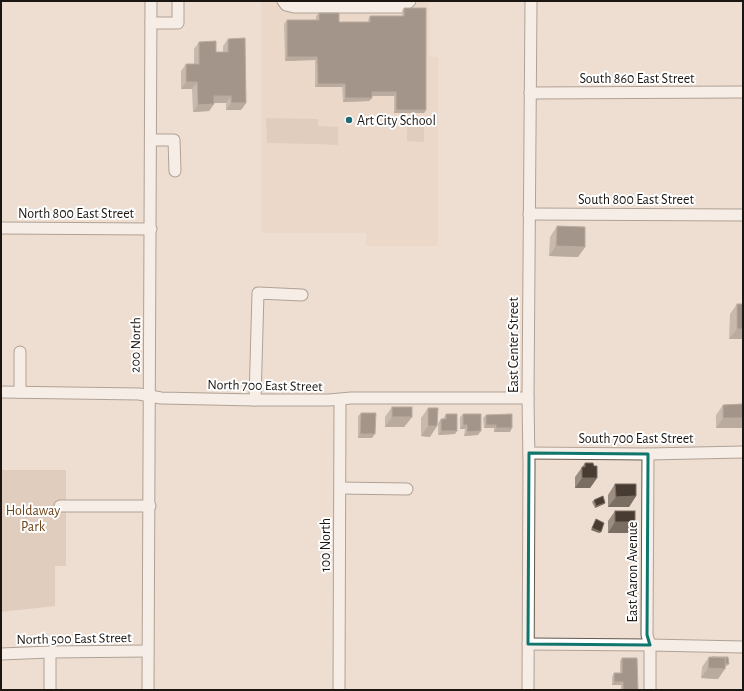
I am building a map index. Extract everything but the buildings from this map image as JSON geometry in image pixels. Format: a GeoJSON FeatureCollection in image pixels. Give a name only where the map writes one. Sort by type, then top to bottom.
{"type":"FeatureCollection","features":[{"type":"Feature","properties":{"kind":"street","name":"200 North"},"geometry":{"type":"LineString","coordinates":[[148,690],[151,1]]}},
{"type":"Feature","properties":{"kind":"street"},"geometry":{"type":"LineString","coordinates":[[151,23],[178,23],[178,1]]}},
{"type":"Feature","properties":{"kind":"street"},"geometry":{"type":"LineString","coordinates":[[282,1],[286,5],[294,7],[396,8],[403,6],[410,1]]}},
{"type":"Feature","properties":{"kind":"street","name":"East Center Street"},"geometry":{"type":"LineString","coordinates":[[528,690],[528,398],[531,1]]}},
{"type":"Feature","properties":{"kind":"street","name":"South 860 East Street"},"geometry":{"type":"LineString","coordinates":[[530,93],[743,92]]}},
{"type":"Feature","properties":{"kind":"street"},"geometry":{"type":"LineString","coordinates":[[151,140],[174,140],[175,171]]}},
{"type":"Feature","properties":{"kind":"street","name":"South 800 East Street"},"geometry":{"type":"LineString","coordinates":[[529,214],[743,215]]}},
{"type":"Feature","properties":{"kind":"street","name":"North 800 East Street"},"geometry":{"type":"LineString","coordinates":[[1,228],[151,229]]}},
{"type":"Feature","properties":{"kind":"street"},"geometry":{"type":"LineString","coordinates":[[256,400],[258,293],[302,295]]}},
{"type":"Feature","properties":{"kind":"street"},"geometry":{"type":"LineString","coordinates":[[20,352],[20,392]]}},
{"type":"Feature","properties":{"kind":"street","name":"North 700 East Street"},"geometry":{"type":"LineString","coordinates":[[1,392],[139,394],[161,398],[256,400],[340,400],[351,398],[528,398]]}},
{"type":"Feature","properties":{"kind":"street","name":"100 North"},"geometry":{"type":"LineString","coordinates":[[339,690],[340,400]]}},
{"type":"Feature","properties":{"kind":"street","name":"South 700 East Street"},"geometry":{"type":"LineString","coordinates":[[529,453],[648,454],[743,452]]}},
{"type":"Feature","properties":{"kind":"street","name":"East Aaron Avenue"},"geometry":{"type":"LineString","coordinates":[[648,454],[647,635],[650,645],[650,690]]}},
{"type":"Feature","properties":{"kind":"street"},"geometry":{"type":"LineString","coordinates":[[340,488],[407,489]]}},
{"type":"Feature","properties":{"kind":"street"},"geometry":{"type":"LineString","coordinates":[[60,506],[150,506]]}},
{"type":"Feature","properties":{"kind":"street"},"geometry":{"type":"LineString","coordinates":[[528,644],[743,647]]}},
{"type":"Feature","properties":{"kind":"street"},"geometry":{"type":"LineString","coordinates":[[50,652],[50,690]]}},
{"type":"Feature","properties":{"kind":"street","name":"North 500 East Street"},"geometry":{"type":"LineString","coordinates":[[1,654],[50,652],[148,652]]}},
{"type":"Feature","properties":{"kind":"highlighted area"},"geometry":{"type":"Polygon","coordinates":[[[529,453],[648,454],[647,635],[650,645],[528,644],[529,453]]]}},
{"type":"Feature","properties":{"kind":"shaded area","name":"Art City School"},"geometry":{"type":"Polygon","coordinates":[[[261,1],[429,1],[429,57],[438,57],[438,246],[366,246],[366,233],[261,233],[261,1]]]}},
{"type":"Feature","properties":{"kind":"green space"},"geometry":{"type":"Polygon","coordinates":[[[266,118],[318,119],[318,126],[338,127],[338,145],[267,143],[266,118]]]}},
{"type":"Feature","properties":{"kind":"green space"},"geometry":{"type":"Polygon","coordinates":[[[407,127],[424,127],[424,142],[407,141],[407,127]]]}},
{"type":"Feature","properties":{"kind":"green space","name":"Holdaway Park"},"geometry":{"type":"Polygon","coordinates":[[[1,470],[66,470],[66,566],[55,566],[55,606],[1,612],[1,470]]]}},
{"type":"Feature","properties":{"kind":"place","name":"Art City School"},"geometry":{"type":"Point","coordinates":[349,120]}}]}
